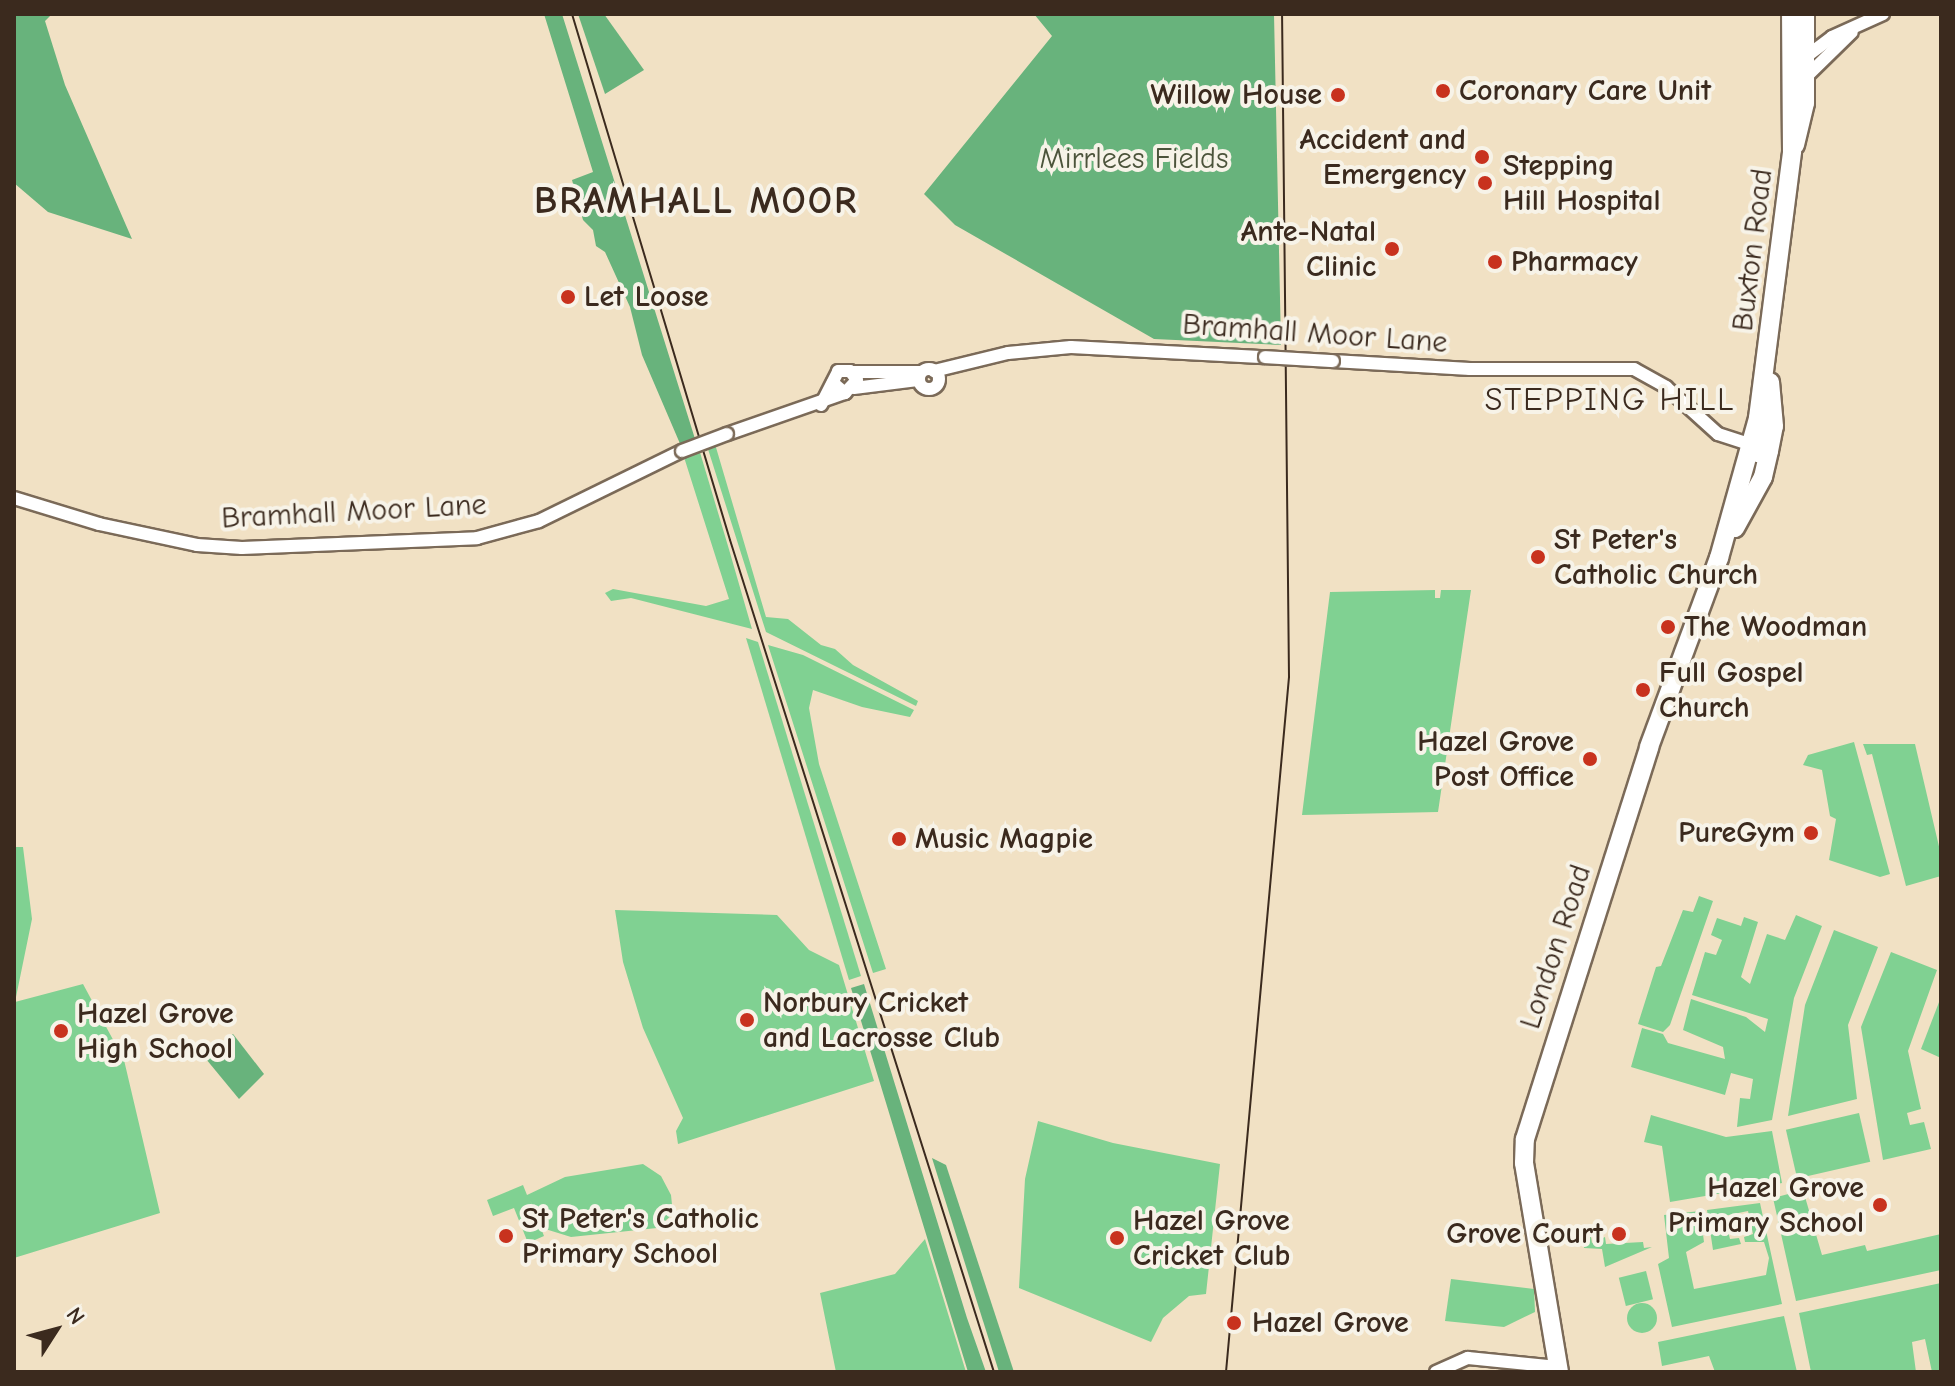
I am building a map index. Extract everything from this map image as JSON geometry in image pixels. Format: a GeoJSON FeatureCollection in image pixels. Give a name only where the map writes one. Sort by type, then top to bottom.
{"type":"FeatureCollection","features":[{"type":"Feature","properties":{"kind":"highway","name":"Buxton Road"},"geometry":{"type":"LineString","coordinates":[[1757,449],[1758,418],[1769,354],[1792,151],[1803,128],[1800,16]]}},
{"type":"Feature","properties":{"kind":"highway","name":"Buxton Road"},"geometry":{"type":"LineString","coordinates":[[1735,512],[1757,449],[1774,426],[1769,354]]}},
{"type":"Feature","properties":{"kind":"highway","name":"London Road"},"geometry":{"type":"LineString","coordinates":[[1558,1369],[1524,1163],[1525,1139],[1649,747],[1735,512]]}},
{"type":"Feature","properties":{"kind":"street"},"geometry":{"type":"LineString","coordinates":[[1801,69],[1836,41],[1883,14]]}},
{"type":"Feature","properties":{"kind":"street"},"geometry":{"type":"LineString","coordinates":[[1800,16],[1819,34],[1836,41]]}},
{"type":"Feature","properties":{"kind":"street","name":"Bramhall Moor Lane"},"geometry":{"type":"LineString","coordinates":[[14,498],[99,524],[197,545],[242,548],[477,538],[539,521],[682,451],[821,405],[850,391],[928,376],[994,356],[1088,347],[1470,369],[1634,369],[1666,387],[1699,420]]}},
{"type":"Feature","properties":{"kind":"street","name":"Bramhall Moor Lane"},"geometry":{"type":"LineString","coordinates":[[833,383],[838,371],[928,376]]}},
{"type":"Feature","properties":{"kind":"street"},"geometry":{"type":"LineString","coordinates":[[821,405],[833,383],[850,391],[853,372]]}},
{"type":"Feature","properties":{"kind":"street"},"geometry":{"type":"LineString","coordinates":[[1718,434],[1739,434],[1758,418]]}},
{"type":"Feature","properties":{"kind":"street"},"geometry":{"type":"LineString","coordinates":[[1699,420],[1718,434],[1757,449]]}},
{"type":"Feature","properties":{"kind":"street"},"geometry":{"type":"LineString","coordinates":[[1699,420],[1718,440],[1757,449]]}},
{"type":"Feature","properties":{"kind":"street"},"geometry":{"type":"LineString","coordinates":[[1440,1369],[1468,1358],[1558,1369]]}},
{"type":"Feature","properties":{"kind":"green space"},"geometry":{"type":"Polygon","coordinates":[[[14,14],[52,14],[45,21],[65,85],[132,239],[48,212],[14,183],[14,14]]]}},
{"type":"Feature","properties":{"kind":"green space"},"geometry":{"type":"Polygon","coordinates":[[[544,14],[562,14],[696,442],[681,446],[642,355],[630,307],[605,252],[596,246],[593,230],[583,220],[572,180],[593,172],[544,14]]]}},
{"type":"Feature","properties":{"kind":"green space"},"geometry":{"type":"Polygon","coordinates":[[[578,14],[604,14],[644,70],[605,94],[578,14]]]}},
{"type":"Feature","properties":{"kind":"green space","name":"Mirrlees Fields"},"geometry":{"type":"Polygon","coordinates":[[[1034,14],[1274,14],[1281,345],[1154,339],[955,225],[924,194],[1052,36],[1034,14]]]}},
{"type":"Feature","properties":{"kind":"green space"},"geometry":{"type":"Polygon","coordinates":[[[715,444],[766,617],[788,619],[821,645],[835,649],[853,665],[918,701],[916,706],[766,632],[707,446],[715,444]]]}},
{"type":"Feature","properties":{"kind":"green space"},"geometry":{"type":"Polygon","coordinates":[[[699,449],[752,629],[631,598],[611,601],[605,593],[613,589],[706,606],[729,599],[683,454],[699,449]]]}},
{"type":"Feature","properties":{"kind":"green space"},"geometry":{"type":"Polygon","coordinates":[[[1435,590],[1435,598],[1440,598],[1441,590],[1471,590],[1438,812],[1302,815],[1330,592],[1435,590]]]}},
{"type":"Feature","properties":{"kind":"green space"},"geometry":{"type":"Polygon","coordinates":[[[746,638],[758,642],[861,976],[849,980],[746,638]]]}},
{"type":"Feature","properties":{"kind":"green space"},"geometry":{"type":"Polygon","coordinates":[[[768,645],[803,655],[914,710],[910,717],[862,707],[813,690],[809,708],[819,764],[886,969],[873,973],[768,645]]]}},
{"type":"Feature","properties":{"kind":"green space"},"geometry":{"type":"Polygon","coordinates":[[[1854,742],[1890,874],[1880,877],[1829,860],[1836,819],[1830,816],[1822,770],[1803,765],[1808,755],[1854,742]]]}},
{"type":"Feature","properties":{"kind":"green space"},"geometry":{"type":"Polygon","coordinates":[[[1863,744],[1915,744],[1941,855],[1941,876],[1906,886],[1872,754],[1867,755],[1863,744]]]}},
{"type":"Feature","properties":{"kind":"green space","name":"Hazel Grove High School"},"geometry":{"type":"Polygon","coordinates":[[[14,847],[23,847],[32,919],[15,1002],[83,984],[124,1060],[160,1213],[14,1258],[14,847]]]}},
{"type":"Feature","properties":{"kind":"green space"},"geometry":{"type":"Polygon","coordinates":[[[1699,896],[1713,901],[1670,1025],[1663,1032],[1638,1024],[1656,967],[1661,966],[1683,910],[1693,912],[1699,896]]]}},
{"type":"Feature","properties":{"kind":"green space","name":"Norbury Cricket and Lacrosse Club"},"geometry":{"type":"Polygon","coordinates":[[[615,910],[777,915],[809,950],[839,965],[874,1081],[678,1144],[676,1131],[683,1118],[643,1028],[623,962],[615,910]]]}},
{"type":"Feature","properties":{"kind":"green space"},"geometry":{"type":"Polygon","coordinates":[[[1796,915],[1822,926],[1794,998],[1772,1120],[1737,1127],[1740,1098],[1750,1099],[1753,1079],[1731,1073],[1725,1095],[1631,1067],[1642,1028],[1663,1034],[1668,1043],[1725,1059],[1723,1047],[1683,1030],[1691,999],[1746,1017],[1765,1032],[1768,1019],[1692,995],[1705,952],[1716,955],[1722,940],[1711,935],[1717,918],[1741,926],[1744,917],[1758,922],[1741,977],[1750,984],[1767,934],[1785,940],[1796,915]]]}},
{"type":"Feature","properties":{"kind":"green space"},"geometry":{"type":"Polygon","coordinates":[[[1834,930],[1878,947],[1848,1025],[1857,1099],[1788,1116],[1805,1005],[1834,930]]]}},
{"type":"Feature","properties":{"kind":"green space"},"geometry":{"type":"Polygon","coordinates":[[[1891,952],[1937,970],[1908,1051],[1921,1109],[1907,1113],[1910,1125],[1924,1122],[1931,1149],[1883,1160],[1861,1027],[1891,952]]]}},
{"type":"Feature","properties":{"kind":"green space"},"geometry":{"type":"Polygon","coordinates":[[[864,984],[986,1372],[968,1372],[851,988],[864,984]]]}},
{"type":"Feature","properties":{"kind":"green space"},"geometry":{"type":"Polygon","coordinates":[[[1941,997],[1941,1058],[1921,1049],[1941,997]]]}},
{"type":"Feature","properties":{"kind":"green space"},"geometry":{"type":"Polygon","coordinates":[[[233,1034],[264,1074],[239,1099],[206,1059],[233,1034]]]}},
{"type":"Feature","properties":{"kind":"green space"},"geometry":{"type":"Polygon","coordinates":[[[1859,1113],[1870,1162],[1797,1179],[1786,1130],[1859,1113]]]}},
{"type":"Feature","properties":{"kind":"green space"},"geometry":{"type":"Polygon","coordinates":[[[1651,1115],[1726,1137],[1772,1131],[1782,1183],[1670,1202],[1662,1146],[1644,1142],[1651,1115]]]}},
{"type":"Feature","properties":{"kind":"green space","name":"Hazel Grove Cricket Club"},"geometry":{"type":"Polygon","coordinates":[[[1038,1121],[1113,1143],[1220,1164],[1206,1294],[1189,1296],[1163,1318],[1151,1342],[1019,1288],[1025,1179],[1038,1121]]]}},
{"type":"Feature","properties":{"kind":"green space"},"geometry":{"type":"Polygon","coordinates":[[[932,1158],[946,1165],[1014,1372],[999,1372],[932,1158]]]}},
{"type":"Feature","properties":{"kind":"green space"},"geometry":{"type":"Polygon","coordinates":[[[643,1164],[661,1176],[671,1195],[673,1214],[657,1228],[571,1237],[542,1228],[530,1200],[544,1236],[528,1243],[514,1208],[493,1216],[487,1200],[523,1185],[527,1195],[565,1177],[643,1164]]]}},
{"type":"Feature","properties":{"kind":"green space"},"geometry":{"type":"Polygon","coordinates":[[[1803,1190],[1822,1255],[1865,1245],[1867,1251],[1941,1234],[1941,1270],[1796,1301],[1773,1198],[1803,1190]]]}},
{"type":"Feature","properties":{"kind":"green space"},"geometry":{"type":"Polygon","coordinates":[[[1760,1203],[1782,1304],[1672,1327],[1658,1264],[1669,1258],[1664,1215],[1700,1211],[1704,1242],[1686,1252],[1694,1289],[1766,1275],[1769,1258],[1764,1242],[1745,1242],[1744,1237],[1753,1234],[1748,1211],[1724,1216],[1730,1239],[1739,1238],[1741,1244],[1713,1250],[1707,1210],[1760,1203]]]}},
{"type":"Feature","properties":{"kind":"green space"},"geometry":{"type":"Polygon","coordinates":[[[1591,1237],[1592,1243],[1605,1237],[1606,1244],[1643,1242],[1644,1248],[1652,1247],[1605,1267],[1602,1249],[1584,1248],[1583,1238],[1591,1237]]]}},
{"type":"Feature","properties":{"kind":"green space"},"geometry":{"type":"Polygon","coordinates":[[[925,1239],[966,1372],[836,1372],[820,1293],[895,1274],[925,1239]]]}},
{"type":"Feature","properties":{"kind":"green space"},"geometry":{"type":"Polygon","coordinates":[[[1646,1271],[1653,1299],[1626,1306],[1619,1278],[1646,1271]]]}},
{"type":"Feature","properties":{"kind":"green space"},"geometry":{"type":"Polygon","coordinates":[[[1451,1279],[1534,1289],[1535,1312],[1504,1327],[1445,1321],[1451,1279]]]}},
{"type":"Feature","properties":{"kind":"green space"},"geometry":{"type":"Polygon","coordinates":[[[1941,1283],[1941,1372],[1932,1372],[1925,1339],[1912,1342],[1916,1372],[1811,1372],[1799,1313],[1941,1283]]]}},
{"type":"Feature","properties":{"kind":"green space"},"geometry":{"type":"Polygon","coordinates":[[[1642,1303],[1653,1307],[1657,1318],[1653,1329],[1642,1333],[1631,1329],[1627,1318],[1631,1307],[1642,1303]]]}},
{"type":"Feature","properties":{"kind":"green space"},"geometry":{"type":"Polygon","coordinates":[[[1784,1316],[1797,1372],[1715,1372],[1709,1356],[1662,1366],[1658,1342],[1784,1316]]]}},
{"type":"Feature","properties":{"kind":"railway"},"geometry":{"type":"LineString","coordinates":[[572,14],[730,540],[994,1372]]}},
{"type":"Feature","properties":{"kind":"railway"},"geometry":{"type":"LineString","coordinates":[[1226,1372],[1289,677],[1282,14]]}},
{"type":"Feature","properties":{"kind":"place","name":"Coronary Care Unit"},"geometry":{"type":"Point","coordinates":[1443,91]}},
{"type":"Feature","properties":{"kind":"place","name":"Willow House"},"geometry":{"type":"Point","coordinates":[1338,95]}},
{"type":"Feature","properties":{"kind":"place","name":"Accident and Emergency"},"geometry":{"type":"Point","coordinates":[1482,157]}},
{"type":"Feature","properties":{"kind":"place","name":"Stepping Hill Hospital"},"geometry":{"type":"Point","coordinates":[1485,183]}},
{"type":"Feature","properties":{"kind":"place","name":"Ante-Natal Clinic"},"geometry":{"type":"Point","coordinates":[1392,249]}},
{"type":"Feature","properties":{"kind":"place","name":"Pharmacy"},"geometry":{"type":"Point","coordinates":[1495,262]}},
{"type":"Feature","properties":{"kind":"place","name":"Let Loose"},"geometry":{"type":"Point","coordinates":[568,297]}},
{"type":"Feature","properties":{"kind":"place","name":"St Peter's Catholic Church"},"geometry":{"type":"Point","coordinates":[1538,557]}},
{"type":"Feature","properties":{"kind":"place","name":"The Woodman"},"geometry":{"type":"Point","coordinates":[1668,627]}},
{"type":"Feature","properties":{"kind":"place","name":"Full Gospel Church"},"geometry":{"type":"Point","coordinates":[1643,690]}},
{"type":"Feature","properties":{"kind":"place","name":"Hazel Grove Post Office"},"geometry":{"type":"Point","coordinates":[1590,759]}},
{"type":"Feature","properties":{"kind":"place","name":"PureGym"},"geometry":{"type":"Point","coordinates":[1811,833]}},
{"type":"Feature","properties":{"kind":"place","name":"Music Magpie"},"geometry":{"type":"Point","coordinates":[899,839]}},
{"type":"Feature","properties":{"kind":"place","name":"Norbury Cricket and Lacrosse Club"},"geometry":{"type":"Point","coordinates":[747,1020]}},
{"type":"Feature","properties":{"kind":"place","name":"Hazel Grove High School"},"geometry":{"type":"Point","coordinates":[61,1031]}},
{"type":"Feature","properties":{"kind":"place","name":"Hazel Grove Primary School"},"geometry":{"type":"Point","coordinates":[1880,1205]}},
{"type":"Feature","properties":{"kind":"place","name":"Grove Court"},"geometry":{"type":"Point","coordinates":[1619,1234]}},
{"type":"Feature","properties":{"kind":"place","name":"St Peter's Catholic Primary School"},"geometry":{"type":"Point","coordinates":[506,1236]}},
{"type":"Feature","properties":{"kind":"place","name":"Hazel Grove Cricket Club"},"geometry":{"type":"Point","coordinates":[1117,1238]}},
{"type":"Feature","properties":{"kind":"place","name":"Hazel Grove"},"geometry":{"type":"Point","coordinates":[1234,1323]}},
{"type":"Feature","properties":{"kind":"district","name":"BRAMHALL MOOR"},"geometry":{"type":"Point","coordinates":[696,202]}},
{"type":"Feature","properties":{"kind":"district","name":"STEPPING HILL"},"geometry":{"type":"Point","coordinates":[1610,400]}}]}
